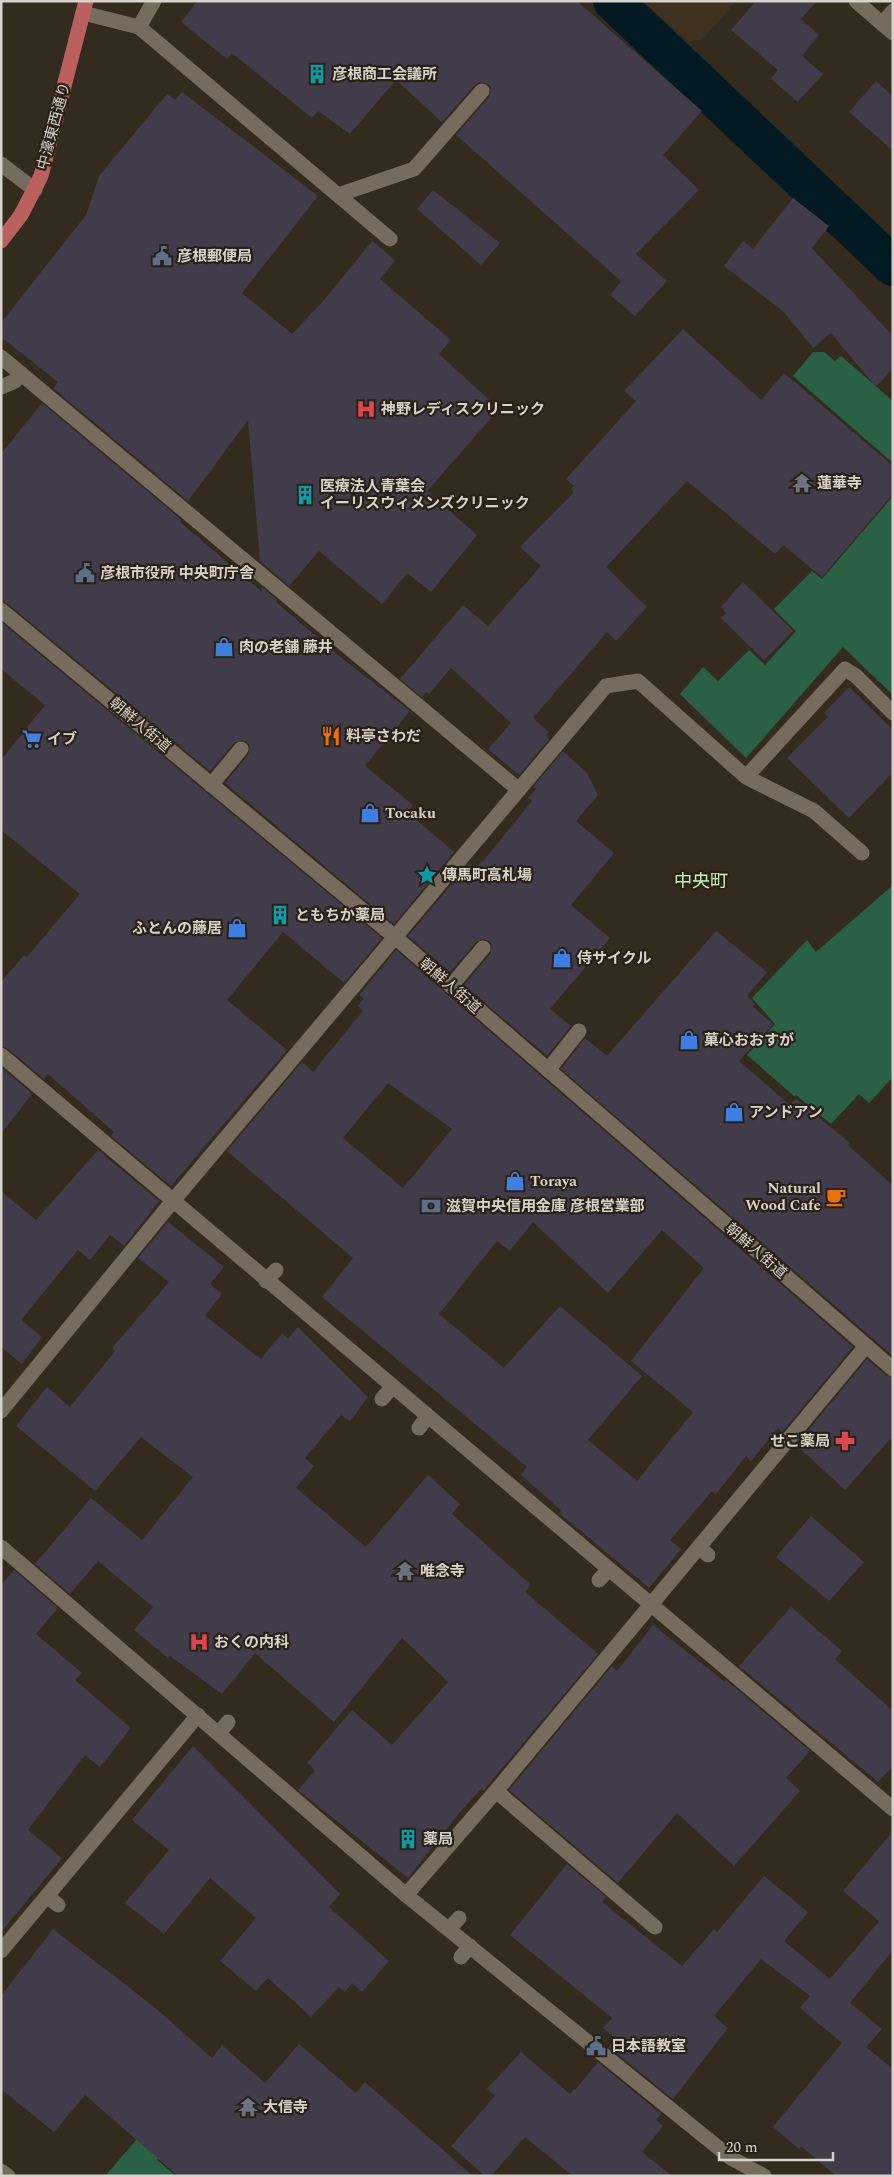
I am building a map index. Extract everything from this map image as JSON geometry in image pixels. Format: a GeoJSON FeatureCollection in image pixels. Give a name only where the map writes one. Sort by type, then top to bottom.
{"type":"FeatureCollection","features":[{"type":"Feature","properties":{"kind":"main road","name":"中濠東西通り"},"geometry":{"type":"LineString","coordinates":[[1,241],[21,215],[35,190],[48,153],[84,7]]}},
{"type":"Feature","properties":{"kind":"street"},"geometry":{"type":"LineString","coordinates":[[139,27],[154,1]]}},
{"type":"Feature","properties":{"kind":"street"},"geometry":{"type":"LineString","coordinates":[[856,1],[887,28],[893,11]]}},
{"type":"Feature","properties":{"kind":"street"},"geometry":{"type":"LineString","coordinates":[[84,7],[139,27],[390,239]]}},
{"type":"Feature","properties":{"kind":"street"},"geometry":{"type":"LineString","coordinates":[[338,195],[414,169],[482,91]]}},
{"type":"Feature","properties":{"kind":"street"},"geometry":{"type":"LineString","coordinates":[[1,164],[35,190]]}},
{"type":"Feature","properties":{"kind":"street"},"geometry":{"type":"LineString","coordinates":[[1,357],[519,790]]}},
{"type":"Feature","properties":{"kind":"street"},"geometry":{"type":"LineString","coordinates":[[1,387],[15,381],[21,373]]}},
{"type":"Feature","properties":{"kind":"street","name":"朝鮮人街道"},"geometry":{"type":"LineString","coordinates":[[1,610],[395,937],[893,1369]]}},
{"type":"Feature","properties":{"kind":"street"},"geometry":{"type":"LineString","coordinates":[[746,777],[845,669],[856,676],[893,713]]}},
{"type":"Feature","properties":{"kind":"street"},"geometry":{"type":"LineString","coordinates":[[1,1411],[6,1395],[172,1202],[606,686],[638,681],[682,729],[746,777],[814,811],[862,853]]}},
{"type":"Feature","properties":{"kind":"street"},"geometry":{"type":"LineString","coordinates":[[211,785],[241,748]]}},
{"type":"Feature","properties":{"kind":"street"},"geometry":{"type":"LineString","coordinates":[[450,986],[483,948]]}},
{"type":"Feature","properties":{"kind":"street"},"geometry":{"type":"LineString","coordinates":[[548,1070],[579,1032]]}},
{"type":"Feature","properties":{"kind":"street"},"geometry":{"type":"LineString","coordinates":[[1,1055],[172,1202],[271,1276],[387,1393],[603,1575],[704,1643],[866,1793],[893,1809]]}},
{"type":"Feature","properties":{"kind":"street"},"geometry":{"type":"LineString","coordinates":[[406,1895],[496,1791],[650,1606],[704,1551],[866,1346]]}},
{"type":"Feature","properties":{"kind":"street"},"geometry":{"type":"LineString","coordinates":[[1,1547],[198,1714],[223,1728],[406,1895],[454,1923],[465,1951],[701,2126],[731,2158],[764,2176]]}},
{"type":"Feature","properties":{"kind":"street"},"geometry":{"type":"LineString","coordinates":[[1,1951],[53,1901],[198,1714]]}},
{"type":"Feature","properties":{"kind":"street"},"geometry":{"type":"LineString","coordinates":[[496,1791],[655,1926]]}},
{"type":"Feature","properties":{"kind":"street"},"geometry":{"type":"LineString","coordinates":[[1,2171],[8,2176]]}},
{"type":"Feature","properties":{"kind":"shaded area"},"geometry":{"type":"Polygon","coordinates":[[[643,1],[736,1],[702,40],[688,41],[643,1]]]}},
{"type":"Feature","properties":{"kind":"green space"},"geometry":{"type":"Polygon","coordinates":[[[813,352],[824,352],[835,361],[841,356],[893,401],[893,463],[793,376],[813,352]]]}},
{"type":"Feature","properties":{"kind":"green space"},"geometry":{"type":"Polygon","coordinates":[[[893,496],[893,695],[843,647],[746,758],[680,694],[703,667],[718,681],[749,650],[765,665],[796,631],[774,609],[812,571],[822,579],[893,496]]]}},
{"type":"Feature","properties":{"kind":"green space"},"geometry":{"type":"Polygon","coordinates":[[[893,885],[893,1077],[869,1103],[859,1094],[831,1124],[796,1095],[794,1096],[747,1055],[775,1024],[752,998],[807,940],[816,952],[893,885]]]}},
{"type":"Feature","properties":{"kind":"green space"},"geometry":{"type":"Polygon","coordinates":[[[138,2138],[159,2157],[157,2160],[176,2176],[105,2176],[138,2138]]]}},
{"type":"Feature","properties":{"kind":"building"},"geometry":{"type":"Polygon","coordinates":[[[197,1],[577,1],[702,111],[663,155],[699,190],[636,254],[667,281],[635,316],[610,295],[621,281],[456,135],[489,97],[491,88],[488,84],[479,82],[475,85],[442,122],[396,80],[350,134],[318,111],[312,118],[232,53],[227,59],[181,22],[197,1]]]}},
{"type":"Feature","properties":{"kind":"building"},"geometry":{"type":"Polygon","coordinates":[[[756,1],[817,1],[801,19],[819,35],[802,56],[823,74],[798,102],[771,79],[778,70],[731,30],[756,1]]]}},
{"type":"Feature","properties":{"kind":"building"},"geometry":{"type":"Polygon","coordinates":[[[876,81],[893,96],[893,151],[849,112],[876,81]]]}},
{"type":"Feature","properties":{"kind":"building"},"geometry":{"type":"Polygon","coordinates":[[[182,92],[318,196],[242,293],[292,334],[325,299],[372,241],[395,260],[380,279],[451,340],[439,354],[499,409],[427,491],[477,535],[431,592],[407,573],[382,604],[319,551],[289,586],[260,561],[248,420],[188,501],[53,388],[58,382],[1,337],[1,323],[86,215],[99,176],[167,94],[175,100],[182,92]]]}},
{"type":"Feature","properties":{"kind":"building"},"geometry":{"type":"Polygon","coordinates":[[[433,190],[500,243],[481,265],[417,209],[433,190]]]}},
{"type":"Feature","properties":{"kind":"building"},"geometry":{"type":"Polygon","coordinates":[[[793,198],[829,226],[812,248],[893,336],[893,368],[876,387],[831,333],[813,348],[783,311],[724,266],[743,241],[753,249],[793,198]]]}},
{"type":"Feature","properties":{"kind":"building"},"geometry":{"type":"Polygon","coordinates":[[[683,329],[761,400],[784,373],[893,466],[893,494],[822,577],[783,545],[775,554],[687,481],[606,567],[647,607],[616,641],[607,632],[533,718],[549,732],[546,735],[549,739],[519,775],[488,749],[511,723],[451,668],[429,694],[426,692],[422,697],[400,679],[463,605],[488,626],[541,566],[520,547],[574,492],[571,489],[574,486],[566,479],[636,401],[624,391],[683,329]]]}},
{"type":"Feature","properties":{"kind":"building"},"geometry":{"type":"Polygon","coordinates":[[[42,403],[177,516],[181,520],[180,522],[262,592],[262,587],[277,600],[276,602],[338,655],[410,711],[365,766],[413,805],[407,812],[454,852],[394,924],[225,783],[248,755],[250,746],[247,742],[242,740],[234,743],[210,771],[7,603],[1,601],[1,454],[42,403]]]}},
{"type":"Feature","properties":{"kind":"building"},"geometry":{"type":"Polygon","coordinates":[[[743,582],[793,631],[764,660],[721,618],[726,613],[721,607],[743,582]]]}},
{"type":"Feature","properties":{"kind":"building"},"geometry":{"type":"Polygon","coordinates":[[[1,622],[382,938],[344,983],[283,932],[227,1000],[287,1050],[171,1186],[111,1136],[114,1132],[48,1074],[44,1079],[7,1048],[1,1046],[1,982],[24,955],[27,957],[80,894],[1,830],[1,760],[45,705],[1,669],[1,622]]]}},
{"type":"Feature","properties":{"kind":"building"},"geometry":{"type":"Polygon","coordinates":[[[849,687],[893,730],[893,772],[849,818],[787,758],[828,717],[824,713],[849,687]]]}},
{"type":"Feature","properties":{"kind":"building"},"geometry":{"type":"Polygon","coordinates":[[[563,751],[587,773],[598,795],[576,821],[614,853],[571,905],[610,938],[550,1009],[571,1026],[547,1056],[464,985],[490,954],[492,945],[489,941],[484,939],[476,942],[450,972],[408,936],[469,864],[474,868],[484,860],[532,801],[528,798],[536,789],[533,787],[563,751]]]}},
{"type":"Feature","properties":{"kind":"building"},"geometry":{"type":"Polygon","coordinates":[[[716,931],[767,972],[747,996],[755,1004],[753,1007],[773,1024],[739,1061],[790,1105],[796,1099],[850,1143],[848,1145],[893,1186],[893,1356],[561,1069],[585,1038],[607,1056],[716,931]]]}},
{"type":"Feature","properties":{"kind":"building"},"geometry":{"type":"Polygon","coordinates":[[[396,950],[853,1347],[782,1432],[778,1428],[751,1461],[746,1456],[716,1494],[712,1491],[670,1540],[681,1549],[649,1588],[559,1513],[561,1510],[521,1475],[527,1467],[322,1297],[353,1258],[227,1151],[302,1062],[313,1072],[363,1011],[357,1006],[364,999],[359,995],[396,950]],[[388,1083],[343,1138],[403,1188],[452,1129],[388,1083]],[[533,1222],[510,1251],[497,1241],[439,1314],[504,1368],[560,1306],[642,1376],[588,1440],[637,1481],[693,1412],[631,1361],[704,1268],[662,1230],[608,1293],[533,1222]]]}},
{"type":"Feature","properties":{"kind":"building"},"geometry":{"type":"Polygon","coordinates":[[[1,1067],[32,1094],[1,1134],[1,1067]]]}},
{"type":"Feature","properties":{"kind":"building"},"geometry":{"type":"Polygon","coordinates":[[[98,1150],[159,1201],[124,1246],[110,1235],[90,1260],[78,1250],[21,1320],[42,1337],[22,1364],[1,1347],[1,1191],[36,1220],[98,1150]]]}},
{"type":"Feature","properties":{"kind":"building"},"geometry":{"type":"Polygon","coordinates":[[[168,1222],[224,1267],[210,1284],[222,1294],[205,1316],[261,1359],[282,1333],[288,1339],[298,1327],[368,1397],[350,1421],[341,1415],[305,1458],[314,1466],[296,1488],[366,1547],[428,1475],[460,1504],[452,1514],[531,1585],[525,1592],[598,1654],[483,1791],[481,1789],[460,1812],[408,1878],[298,1790],[315,1770],[307,1763],[352,1710],[392,1745],[448,1682],[402,1638],[334,1722],[255,1653],[222,1694],[170,1656],[168,1658],[134,1630],[153,1607],[98,1561],[70,1594],[35,1564],[91,1498],[142,1540],[193,1477],[141,1437],[95,1491],[16,1426],[47,1387],[70,1407],[115,1351],[112,1348],[169,1282],[138,1258],[168,1222]]]}},
{"type":"Feature","properties":{"kind":"building","name":"せこ薬局"},"geometry":{"type":"Polygon","coordinates":[[[867,1359],[887,1376],[893,1378],[893,1436],[845,1490],[796,1445],[867,1359]]]}},
{"type":"Feature","properties":{"kind":"building"},"geometry":{"type":"Polygon","coordinates":[[[811,1516],[864,1562],[829,1601],[776,1557],[811,1516]]]}},
{"type":"Feature","properties":{"kind":"building"},"geometry":{"type":"Polygon","coordinates":[[[14,1570],[58,1608],[36,1634],[82,1673],[75,1680],[131,1728],[100,1767],[85,1755],[28,1830],[62,1858],[1,1932],[1,1585],[14,1570]]]}},
{"type":"Feature","properties":{"kind":"building"},"geometry":{"type":"Polygon","coordinates":[[[791,1607],[842,1651],[835,1659],[893,1711],[893,1766],[878,1782],[739,1666],[791,1607]]]}},
{"type":"Feature","properties":{"kind":"building"},"geometry":{"type":"Polygon","coordinates":[[[653,1625],[725,1682],[726,1680],[810,1751],[786,1778],[800,1791],[734,1866],[677,1813],[618,1883],[509,1790],[612,1666],[617,1671],[653,1625]]]}},
{"type":"Feature","properties":{"kind":"building"},"geometry":{"type":"Polygon","coordinates":[[[193,1746],[340,1894],[329,1907],[389,1961],[362,1992],[352,1983],[345,1992],[339,1987],[311,2017],[268,1978],[256,1991],[220,1961],[256,1918],[210,1878],[164,1934],[125,1903],[169,1850],[132,1820],[193,1746]]]}},
{"type":"Feature","properties":{"kind":"building"},"geometry":{"type":"Polygon","coordinates":[[[893,1831],[893,1950],[850,2003],[882,2029],[866,2047],[893,2069],[893,2176],[836,2176],[801,2146],[799,2149],[773,2127],[842,2043],[800,2008],[810,1996],[761,1959],[714,2016],[728,2028],[673,2099],[609,2047],[616,2039],[603,2028],[612,2018],[510,1935],[567,1864],[606,1897],[602,1902],[682,1966],[714,1929],[717,1932],[764,1876],[808,1912],[784,1941],[830,1979],[879,1921],[843,1891],[893,1831]]]}},
{"type":"Feature","properties":{"kind":"building"},"geometry":{"type":"Polygon","coordinates":[[[53,1929],[153,2006],[212,2058],[222,2045],[265,2083],[299,2044],[356,2093],[365,2082],[473,2176],[178,2176],[85,2095],[54,2132],[1,2089],[1,1996],[53,1929]]]}},
{"type":"Feature","properties":{"kind":"building"},"geometry":{"type":"Polygon","coordinates":[[[521,2052],[570,2094],[598,2062],[661,2114],[656,2120],[663,2126],[642,2152],[672,2176],[573,2176],[525,2137],[491,2176],[485,2176],[451,2146],[495,2096],[487,2089],[521,2052]]]}},
{"type":"Feature","properties":{"kind":"waterway"},"geometry":{"type":"LineString","coordinates":[[613,1],[893,266]]}},
{"type":"Feature","properties":{"kind":"place","name":"彦根商工会議所"},"geometry":{"type":"Point","coordinates":[317,74]}},
{"type":"Feature","properties":{"kind":"place","name":"彦根郵便局"},"geometry":{"type":"Point","coordinates":[162,256]}},
{"type":"Feature","properties":{"kind":"place","name":"神野レディスクリニック"},"geometry":{"type":"Point","coordinates":[366,409]}},
{"type":"Feature","properties":{"kind":"place","name":"蓮華寺"},"geometry":{"type":"Point","coordinates":[802,483]}},
{"type":"Feature","properties":{"kind":"place","name":"医療法人青葉会 イーリスウィメンズクリニック"},"geometry":{"type":"Point","coordinates":[305,495]}},
{"type":"Feature","properties":{"kind":"place","name":"彦根市役所 中央町庁舎"},"geometry":{"type":"Point","coordinates":[85,573]}},
{"type":"Feature","properties":{"kind":"place","name":"肉の老舗 藤井"},"geometry":{"type":"Point","coordinates":[224,647]}},
{"type":"Feature","properties":{"kind":"place","name":"料亭さわだ"},"geometry":{"type":"Point","coordinates":[331,736]}},
{"type":"Feature","properties":{"kind":"place","name":"イブ"},"geometry":{"type":"Point","coordinates":[32,739]}},
{"type":"Feature","properties":{"kind":"place","name":"Tocaku"},"geometry":{"type":"Point","coordinates":[370,813]}},
{"type":"Feature","properties":{"kind":"place","name":"傳馬町高札場"},"geometry":{"type":"Point","coordinates":[427,875]}},
{"type":"Feature","properties":{"kind":"place","name":"ともちか薬局"},"geometry":{"type":"Point","coordinates":[280,915]}},
{"type":"Feature","properties":{"kind":"place","name":"ふとんの藤居"},"geometry":{"type":"Point","coordinates":[237,928]}},
{"type":"Feature","properties":{"kind":"place","name":"侍サイクル"},"geometry":{"type":"Point","coordinates":[562,958]}},
{"type":"Feature","properties":{"kind":"place","name":"菓心おおすが"},"geometry":{"type":"Point","coordinates":[689,1040]}},
{"type":"Feature","properties":{"kind":"place","name":"アンドアン"},"geometry":{"type":"Point","coordinates":[734,1112]}},
{"type":"Feature","properties":{"kind":"place","name":"Toraya"},"geometry":{"type":"Point","coordinates":[515,1181]}},
{"type":"Feature","properties":{"kind":"place","name":"Natural Wood Cafe"},"geometry":{"type":"Point","coordinates":[836,1197]}},
{"type":"Feature","properties":{"kind":"place","name":"滋賀中央信用金庫 彦根営業部"},"geometry":{"type":"Point","coordinates":[431,1206]}},
{"type":"Feature","properties":{"kind":"place","name":"せこ薬局"},"geometry":{"type":"Point","coordinates":[845,1441]}},
{"type":"Feature","properties":{"kind":"place","name":"唯念寺"},"geometry":{"type":"Point","coordinates":[405,1571]}},
{"type":"Feature","properties":{"kind":"place","name":"おくの内科"},"geometry":{"type":"Point","coordinates":[199,1642]}},
{"type":"Feature","properties":{"kind":"place","name":"薬局"},"geometry":{"type":"Point","coordinates":[408,1839]}},
{"type":"Feature","properties":{"kind":"place","name":"日本語教室"},"geometry":{"type":"Point","coordinates":[596,2046]}},
{"type":"Feature","properties":{"kind":"place","name":"大信寺"},"geometry":{"type":"Point","coordinates":[248,2107]}},
{"type":"Feature","properties":{"kind":"district","name":"中央町"},"geometry":{"type":"Point","coordinates":[701,881]}}]}
